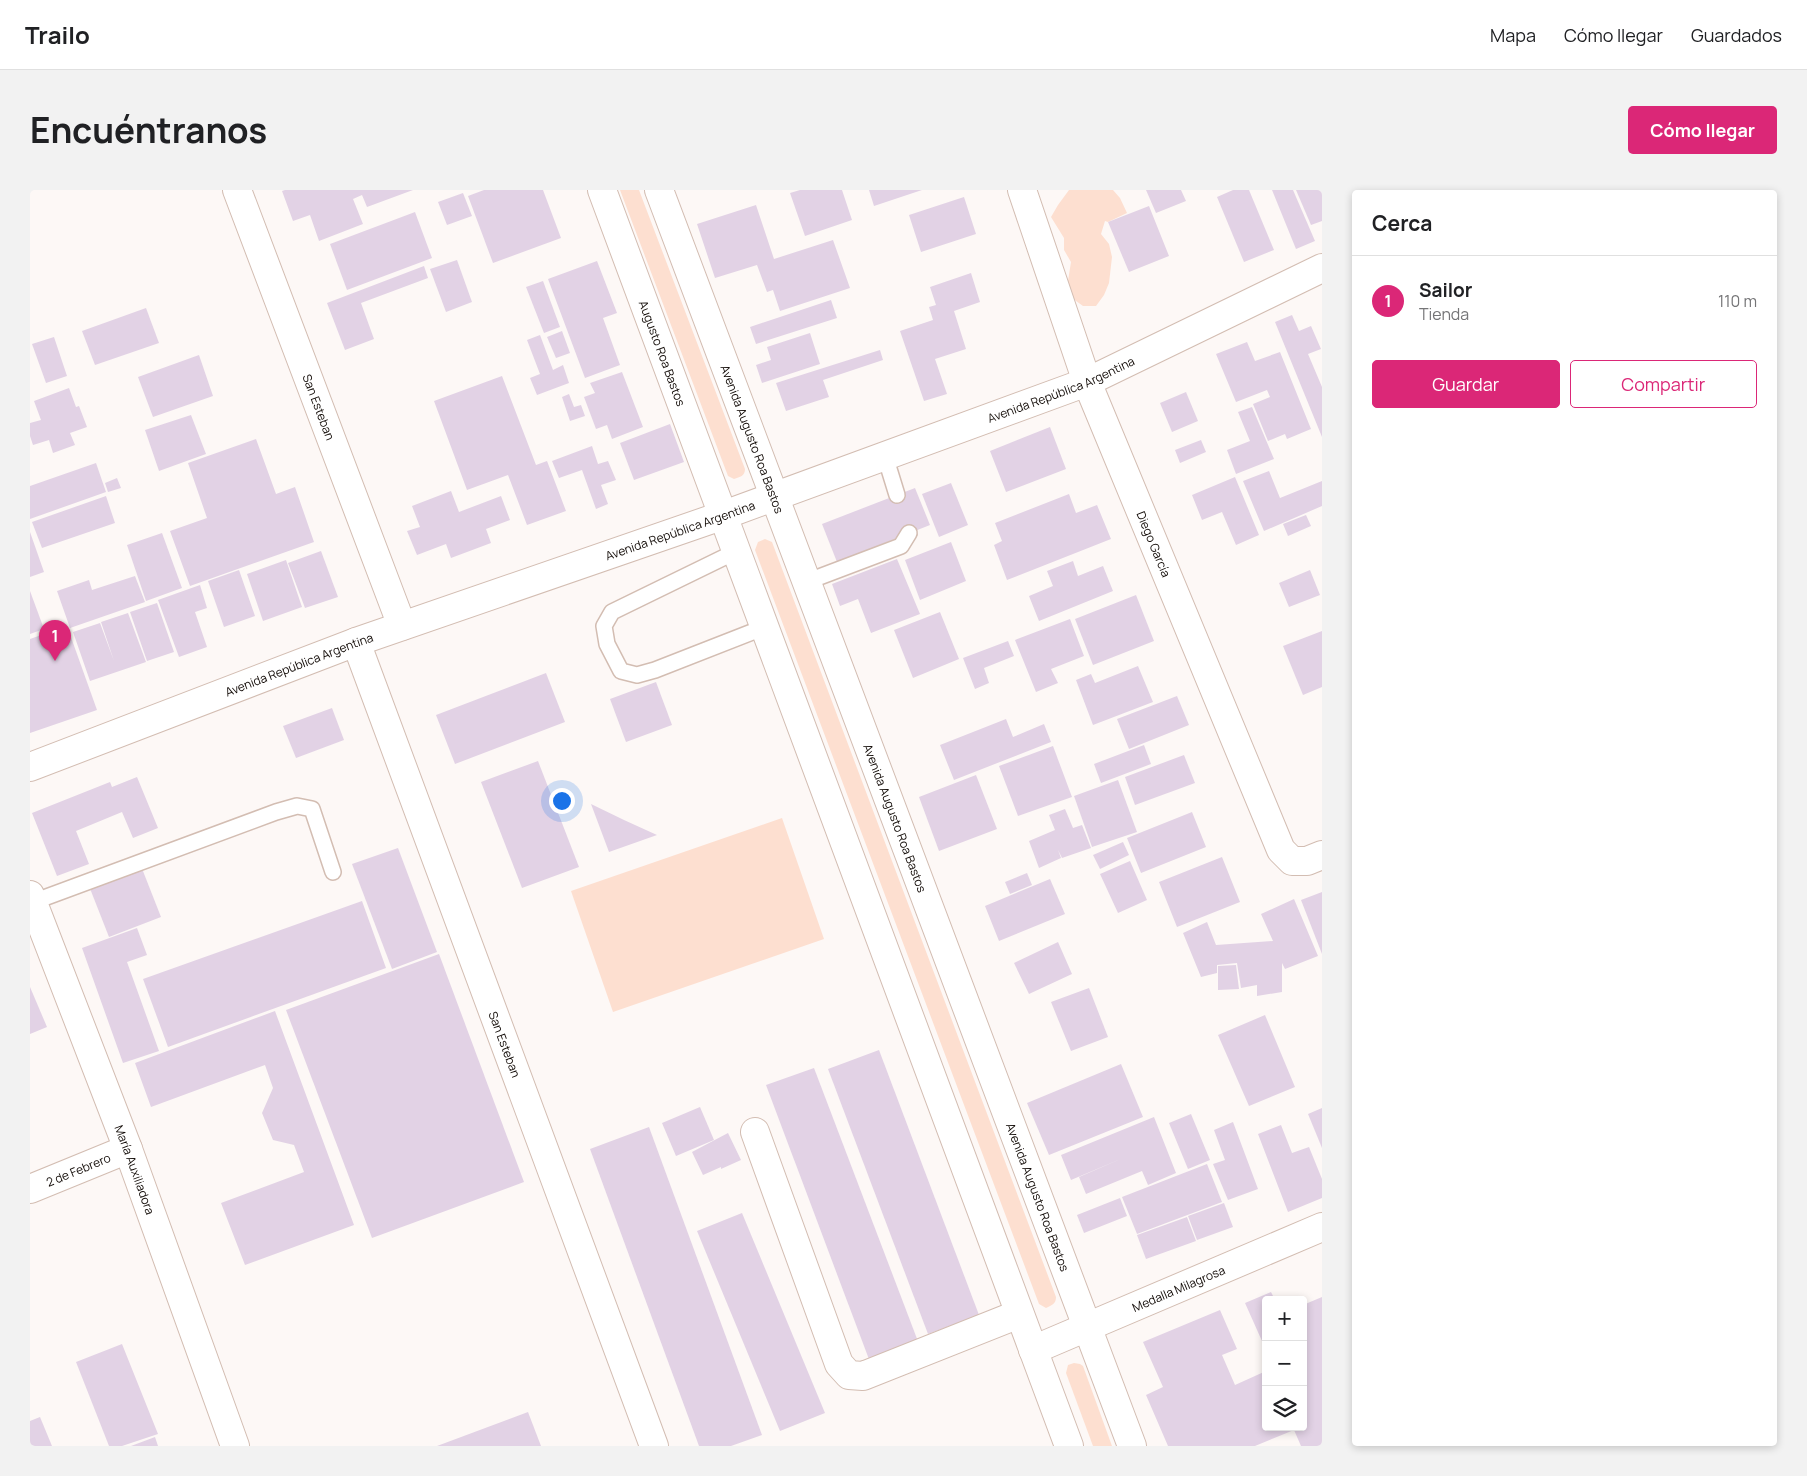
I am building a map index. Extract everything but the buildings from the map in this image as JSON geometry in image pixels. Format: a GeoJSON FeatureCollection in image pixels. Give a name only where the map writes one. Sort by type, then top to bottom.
{"type":"FeatureCollection","features":[{"type":"Feature","properties":{"kind":"main road","name":"San Esteban"},"geometry":{"type":"LineString","coordinates":[[237,190],[402,626]]}},
{"type":"Feature","properties":{"kind":"main road","name":"Augusto Roa Bastos"},"geometry":{"type":"LineString","coordinates":[[602,190],[724,515]]}},
{"type":"Feature","properties":{"kind":"main road","name":"Avenida Augusto Roa Bastos"},"geometry":{"type":"LineString","coordinates":[[659,190],[1132,1446]]}},
{"type":"Feature","properties":{"kind":"main road","name":"Diego García"},"geometry":{"type":"LineString","coordinates":[[1022,190],[1087,382],[1281,850],[1292,861],[1307,862],[1322,855]]}},
{"type":"Feature","properties":{"kind":"main road","name":"Avenida República Argentina"},"geometry":{"type":"LineString","coordinates":[[30,767],[356,642],[724,515],[1087,382],[1322,268]]}},
{"type":"Feature","properties":{"kind":"main road"},"geometry":{"type":"LineString","coordinates":[[724,515],[1069,1446]]}},
{"type":"Feature","properties":{"kind":"main road","name":"San Esteban"},"geometry":{"type":"LineString","coordinates":[[356,642],[654,1446]]}},
{"type":"Feature","properties":{"kind":"main road","name":"María Auxiliadora"},"geometry":{"type":"LineString","coordinates":[[31,898],[128,1149],[235,1446]]}},
{"type":"Feature","properties":{"kind":"main road"},"geometry":{"type":"LineString","coordinates":[[755,1132],[839,1364],[849,1375],[863,1376],[1019,1314]]}},
{"type":"Feature","properties":{"kind":"main road","name":"2 de Febrero"},"geometry":{"type":"LineString","coordinates":[[30,1189],[128,1149]]}},
{"type":"Feature","properties":{"kind":"main road","name":"Medalla Milagrosa"},"geometry":{"type":"LineString","coordinates":[[1033,1350],[1322,1227]]}},
{"type":"Feature","properties":{"kind":"lane"},"geometry":{"type":"LineString","coordinates":[[885,456],[897,495]]}},
{"type":"Feature","properties":{"kind":"lane"},"geometry":{"type":"LineString","coordinates":[[806,582],[901,546],[909,533]]}},
{"type":"Feature","properties":{"kind":"lane"},"geometry":{"type":"LineString","coordinates":[[737,551],[612,612],[604,626],[607,644],[621,671],[637,675],[655,670],[765,627]]}},
{"type":"Feature","properties":{"kind":"lane"},"geometry":{"type":"LineString","coordinates":[[31,898],[297,806],[312,809],[333,872]]}},
{"type":"Feature","properties":{"kind":"shaded area"},"geometry":{"type":"Polygon","coordinates":[[[620,190],[639,190],[745,469],[743,475],[738,478],[734,479],[728,476],[620,190]]]}},
{"type":"Feature","properties":{"kind":"shaded area"},"geometry":{"type":"Polygon","coordinates":[[[1069,190],[1113,190],[1120,198],[1127,213],[1108,222],[1105,221],[1101,234],[1109,244],[1112,257],[1109,283],[1104,295],[1096,306],[1083,306],[1072,298],[1067,287],[1071,262],[1064,250],[1064,238],[1051,217],[1069,190]]]}},
{"type":"Feature","properties":{"kind":"shaded area"},"geometry":{"type":"Polygon","coordinates":[[[765,539],[772,542],[1056,1297],[1054,1303],[1046,1308],[1039,1304],[755,550],[758,542],[765,539]]]}},
{"type":"Feature","properties":{"kind":"shaded area"},"geometry":{"type":"Polygon","coordinates":[[[782,818],[824,939],[613,1012],[571,891],[782,818]]]}},
{"type":"Feature","properties":{"kind":"shaded area"},"geometry":{"type":"Polygon","coordinates":[[[1074,1363],[1083,1366],[1112,1446],[1093,1446],[1066,1373],[1068,1365],[1074,1363]]]}},
{"type":"Feature","properties":{"kind":"place","name":"Sailor"},"geometry":{"type":"Point","coordinates":[55,661]}}]}
